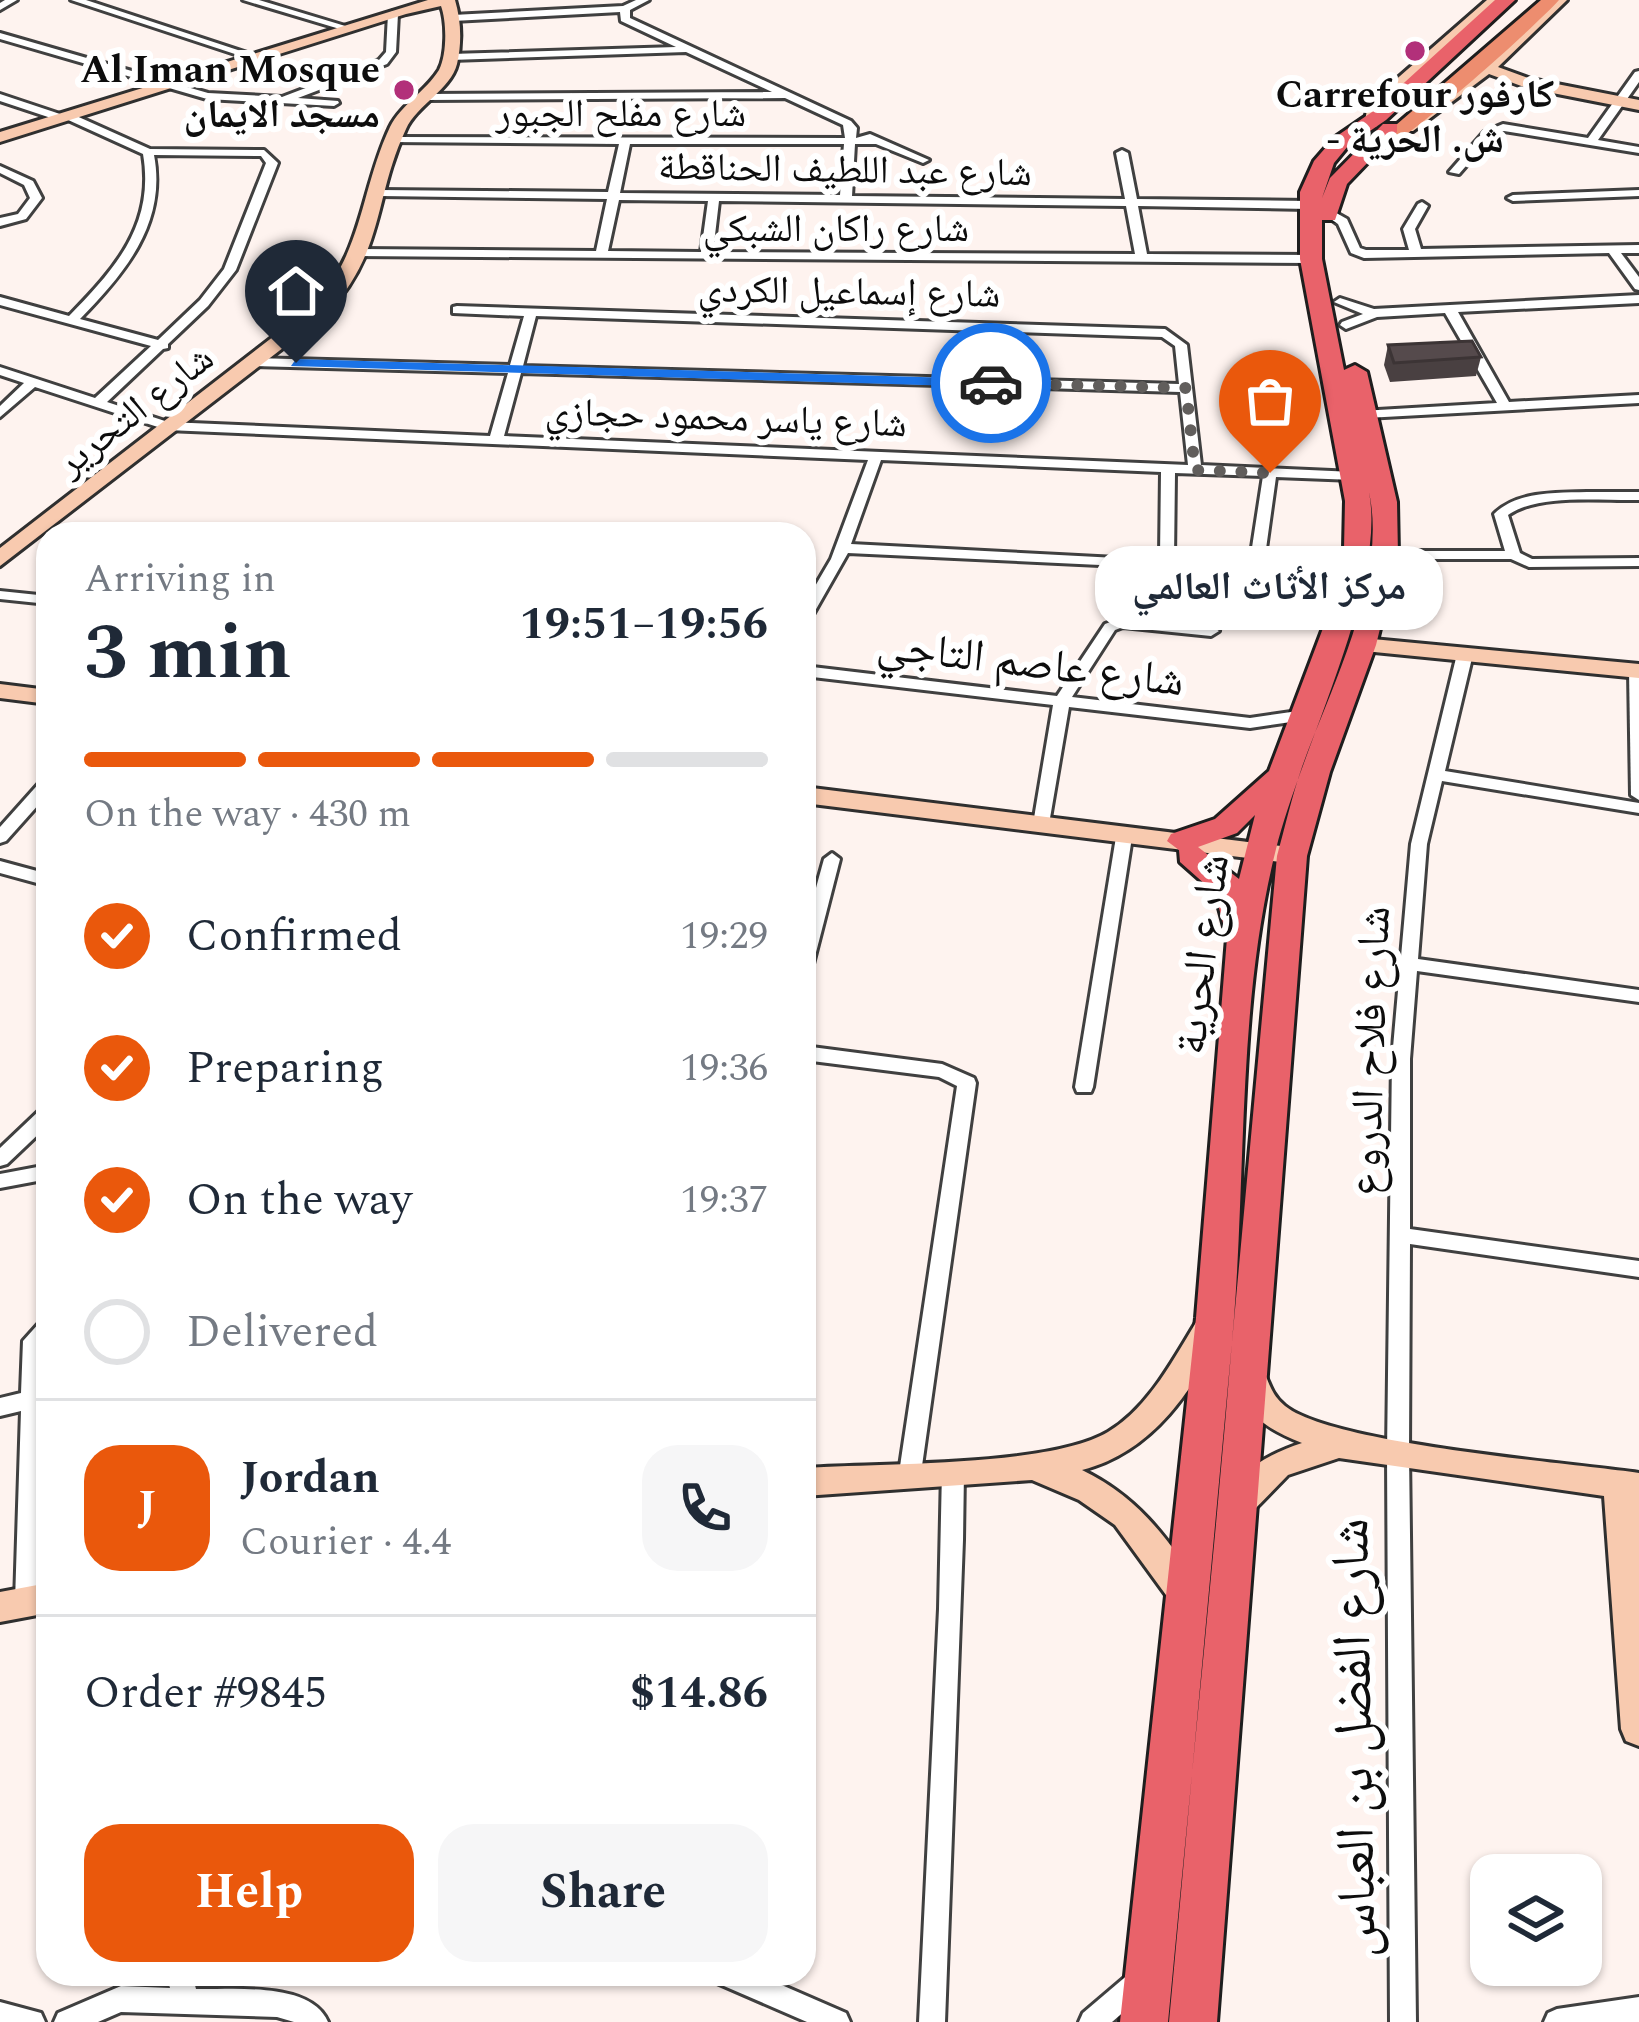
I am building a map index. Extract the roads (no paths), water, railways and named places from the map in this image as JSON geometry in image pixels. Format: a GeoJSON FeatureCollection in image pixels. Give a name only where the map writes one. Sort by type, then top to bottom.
{"type":"FeatureCollection","features":[{"type":"Feature","properties":{"kind":"highway","name":"شارع الحرية"},"geometry":{"type":"LineString","coordinates":[[1193,2022],[1250,1371],[1275,860],[1288,757],[1342,615],[1357,549],[1358,501],[1311,259],[1318,209],[1327,157],[1506,0]]}},
{"type":"Feature","properties":{"kind":"highway","name":"شارع الحرية"},"geometry":{"type":"LineString","coordinates":[[1144,2022],[1215,1318],[1241,946],[1315,772],[1362,645],[1385,554],[1384,502],[1318,209],[1352,163],[1526,0]]}},
{"type":"Feature","properties":{"kind":"highway"},"geometry":{"type":"LineString","coordinates":[[1241,946],[1230,889],[1187,848],[1250,808],[1288,757]]}},
{"type":"Feature","properties":{"kind":"main road"},"geometry":{"type":"LineString","coordinates":[[1352,163],[1366,158],[1403,129],[1555,0]]}},
{"type":"Feature","properties":{"kind":"street"},"geometry":{"type":"LineString","coordinates":[[0,7],[12,0]]}},
{"type":"Feature","properties":{"kind":"street"},"geometry":{"type":"LineString","coordinates":[[76,0],[254,57]]}},
{"type":"Feature","properties":{"kind":"street"},"geometry":{"type":"LineString","coordinates":[[248,0],[347,28]]}},
{"type":"Feature","properties":{"kind":"street"},"geometry":{"type":"LineString","coordinates":[[0,137],[347,28],[395,8],[625,9],[644,0]]}},
{"type":"Feature","properties":{"kind":"street"},"geometry":{"type":"LineString","coordinates":[[1370,123],[1375,107],[1496,0]]}},
{"type":"Feature","properties":{"kind":"street"},"geometry":{"type":"LineString","coordinates":[[1403,129],[1431,115],[1471,82],[1555,0]]}},
{"type":"Feature","properties":{"kind":"street","name":"شارع التحرير"},"geometry":{"type":"LineString","coordinates":[[47,522],[320,310],[341,287],[360,253],[393,140],[404,118],[444,77],[451,57],[449,6]]}},
{"type":"Feature","properties":{"kind":"street"},"geometry":{"type":"LineString","coordinates":[[277,101],[383,62],[391,52],[395,8]]}},
{"type":"Feature","properties":{"kind":"street"},"geometry":{"type":"LineString","coordinates":[[625,9],[622,17],[628,22],[923,160]]}},
{"type":"Feature","properties":{"kind":"street"},"geometry":{"type":"LineString","coordinates":[[0,36],[218,98],[334,104]]}},
{"type":"Feature","properties":{"kind":"street"},"geometry":{"type":"LineString","coordinates":[[451,57],[692,51]]}},
{"type":"Feature","properties":{"kind":"street"},"geometry":{"type":"LineString","coordinates":[[1487,68],[1527,83],[1639,106]]}},
{"type":"Feature","properties":{"kind":"street"},"geometry":{"type":"LineString","coordinates":[[1591,141],[1639,74]]}},
{"type":"Feature","properties":{"kind":"street"},"geometry":{"type":"LineString","coordinates":[[1471,82],[1527,83]]}},
{"type":"Feature","properties":{"kind":"street"},"geometry":{"type":"LineString","coordinates":[[426,97],[790,95]]}},
{"type":"Feature","properties":{"kind":"street"},"geometry":{"type":"LineString","coordinates":[[0,97],[148,152],[264,153],[272,159],[238,257],[218,286],[100,402]]}},
{"type":"Feature","properties":{"kind":"street"},"geometry":{"type":"LineString","coordinates":[[846,198],[851,128]]}},
{"type":"Feature","properties":{"kind":"street"},"geometry":{"type":"LineString","coordinates":[[1455,172],[1498,128],[1639,150]]}},
{"type":"Feature","properties":{"kind":"street","name":"شارع مفلح الجبور"},"geometry":{"type":"LineString","coordinates":[[393,140],[876,141]]}},
{"type":"Feature","properties":{"kind":"street"},"geometry":{"type":"LineString","coordinates":[[602,255],[625,142]]}},
{"type":"Feature","properties":{"kind":"street"},"geometry":{"type":"LineString","coordinates":[[72,320],[127,263],[140,233],[152,174],[148,152]]}},
{"type":"Feature","properties":{"kind":"street"},"geometry":{"type":"LineString","coordinates":[[1122,152],[1142,259]]}},
{"type":"Feature","properties":{"kind":"street"},"geometry":{"type":"LineString","coordinates":[[0,169],[29,183],[36,198],[22,217],[0,222]]}},
{"type":"Feature","properties":{"kind":"street","name":"شارع عبد اللطيف الحناقطة"},"geometry":{"type":"LineString","coordinates":[[380,193],[1131,201],[1318,209]]}},
{"type":"Feature","properties":{"kind":"street"},"geometry":{"type":"LineString","coordinates":[[1513,198],[1639,193]]}},
{"type":"Feature","properties":{"kind":"street"},"geometry":{"type":"LineString","coordinates":[[706,256],[714,197]]}},
{"type":"Feature","properties":{"kind":"street"},"geometry":{"type":"LineString","coordinates":[[1416,254],[1409,230],[1422,206]]}},
{"type":"Feature","properties":{"kind":"street"},"geometry":{"type":"LineString","coordinates":[[1318,209],[1343,222],[1358,252],[1639,249]]}},
{"type":"Feature","properties":{"kind":"street"},"geometry":{"type":"LineString","coordinates":[[1612,249],[1639,286]]}},
{"type":"Feature","properties":{"kind":"street","name":"شارع راكان الشبكي"},"geometry":{"type":"LineString","coordinates":[[360,253],[1311,259]]}},
{"type":"Feature","properties":{"kind":"street"},"geometry":{"type":"LineString","coordinates":[[1343,314],[1639,298]]}},
{"type":"Feature","properties":{"kind":"street"},"geometry":{"type":"LineString","coordinates":[[0,301],[163,345]]}},
{"type":"Feature","properties":{"kind":"street","name":"شارع إسماعيل الكردي"},"geometry":{"type":"LineString","coordinates":[[457,310],[530,316],[1157,332],[1181,344],[1195,470]]}},
{"type":"Feature","properties":{"kind":"street"},"geometry":{"type":"LineString","coordinates":[[1450,310],[1505,406]]}},
{"type":"Feature","properties":{"kind":"street"},"geometry":{"type":"LineString","coordinates":[[1343,314],[1375,313]]}},
{"type":"Feature","properties":{"kind":"street"},"geometry":{"type":"LineString","coordinates":[[496,440],[530,316]]}},
{"type":"Feature","properties":{"kind":"street"},"geometry":{"type":"LineString","coordinates":[[254,362],[1186,388]]}},
{"type":"Feature","properties":{"kind":"street","name":"شارع ياسر محمود حجازي"},"geometry":{"type":"LineString","coordinates":[[0,371],[167,426],[1354,476]]}},
{"type":"Feature","properties":{"kind":"street"},"geometry":{"type":"LineString","coordinates":[[0,413],[33,382]]}},
{"type":"Feature","properties":{"kind":"street"},"geometry":{"type":"LineString","coordinates":[[1366,414],[1639,399]]}},
{"type":"Feature","properties":{"kind":"street"},"geometry":{"type":"LineString","coordinates":[[816,596],[842,548],[876,455]]}},
{"type":"Feature","properties":{"kind":"street"},"geometry":{"type":"LineString","coordinates":[[842,548],[1157,565],[1167,559],[1168,469]]}},
{"type":"Feature","properties":{"kind":"street"},"geometry":{"type":"LineString","coordinates":[[1270,473],[1252,593],[1262,602],[1342,615]]}},
{"type":"Feature","properties":{"kind":"street"},"geometry":{"type":"LineString","coordinates":[[1514,555],[1501,514],[1510,504],[1639,496]]}},
{"type":"Feature","properties":{"kind":"street","name":"شارع التحرير"},"geometry":{"type":"LineString","coordinates":[[0,560],[36,531]]}},
{"type":"Feature","properties":{"kind":"street"},"geometry":{"type":"LineString","coordinates":[[1385,554],[1514,555],[1538,564],[1639,562]]}},
{"type":"Feature","properties":{"kind":"street"},"geometry":{"type":"LineString","coordinates":[[0,595],[36,599]]}},
{"type":"Feature","properties":{"kind":"street"},"geometry":{"type":"LineString","coordinates":[[1041,824],[1062,700],[1114,623],[1211,631]]}},
{"type":"Feature","properties":{"kind":"street"},"geometry":{"type":"LineString","coordinates":[[1362,645],[1638,671],[1639,795]]}},
{"type":"Feature","properties":{"kind":"street","name":"شارع فلاح الدروع"},"geometry":{"type":"LineString","coordinates":[[1398,1453],[1401,1059],[1408,964],[1419,844],[1464,658]]}},
{"type":"Feature","properties":{"kind":"street","name":"شارع عاصم التاجي"},"geometry":{"type":"LineString","coordinates":[[816,672],[1250,723],[1305,715]]}},
{"type":"Feature","properties":{"kind":"street"},"geometry":{"type":"LineString","coordinates":[[0,691],[36,696]]}},
{"type":"Feature","properties":{"kind":"street","name":"شارع عاصم التاجي"},"geometry":{"type":"LineString","coordinates":[[1250,723],[1288,757]]}},
{"type":"Feature","properties":{"kind":"street"},"geometry":{"type":"LineString","coordinates":[[1438,775],[1639,808]]}},
{"type":"Feature","properties":{"kind":"street"},"geometry":{"type":"LineString","coordinates":[[816,796],[1041,824],[1128,838],[1142,847],[1275,860]]}},
{"type":"Feature","properties":{"kind":"street"},"geometry":{"type":"LineString","coordinates":[[0,837],[36,797]]}},
{"type":"Feature","properties":{"kind":"street"},"geometry":{"type":"LineString","coordinates":[[1084,1087],[1128,838]]}},
{"type":"Feature","properties":{"kind":"street"},"geometry":{"type":"LineString","coordinates":[[816,919],[832,859]]}},
{"type":"Feature","properties":{"kind":"street"},"geometry":{"type":"LineString","coordinates":[[0,867],[36,877]]}},
{"type":"Feature","properties":{"kind":"street"},"geometry":{"type":"LineString","coordinates":[[1408,964],[1639,996]]}},
{"type":"Feature","properties":{"kind":"street"},"geometry":{"type":"LineString","coordinates":[[816,1055],[942,1071],[967,1083],[910,1473]]}},
{"type":"Feature","properties":{"kind":"street"},"geometry":{"type":"LineString","coordinates":[[0,1159],[36,1125]]}},
{"type":"Feature","properties":{"kind":"street"},"geometry":{"type":"LineString","coordinates":[[0,1181],[36,1174]]}},
{"type":"Feature","properties":{"kind":"street"},"geometry":{"type":"LineString","coordinates":[[1399,1235],[1639,1269]]}},
{"type":"Feature","properties":{"kind":"street"},"geometry":{"type":"LineString","coordinates":[[816,1481],[1034,1467],[1118,1444],[1169,1392],[1215,1318]]}},
{"type":"Feature","properties":{"kind":"street"},"geometry":{"type":"LineString","coordinates":[[25,1602],[36,1339]]}},
{"type":"Feature","properties":{"kind":"street"},"geometry":{"type":"LineString","coordinates":[[1250,1371],[1257,1398],[1276,1418],[1339,1444],[1629,1485],[1639,1729]]}},
{"type":"Feature","properties":{"kind":"street"},"geometry":{"type":"LineString","coordinates":[[0,1407],[32,1399]]}},
{"type":"Feature","properties":{"kind":"street"},"geometry":{"type":"LineString","coordinates":[[1238,1504],[1277,1465],[1339,1444]]}},
{"type":"Feature","properties":{"kind":"street","name":"شارع الفضل بن العباس"},"geometry":{"type":"LineString","coordinates":[[1398,1453],[1403,2022]]}},
{"type":"Feature","properties":{"kind":"street"},"geometry":{"type":"LineString","coordinates":[[1034,1467],[1072,1480],[1131,1514],[1186,1595]]}},
{"type":"Feature","properties":{"kind":"street"},"geometry":{"type":"LineString","coordinates":[[932,2022],[953,1582],[953,1471]]}},
{"type":"Feature","properties":{"kind":"street"},"geometry":{"type":"LineString","coordinates":[[1092,2022],[1148,1975]]}},
{"type":"Feature","properties":{"kind":"street"},"geometry":{"type":"LineString","coordinates":[[182,1986],[186,2001]]}},
{"type":"Feature","properties":{"kind":"street"},"geometry":{"type":"LineString","coordinates":[[754,1986],[837,2022]]}},
{"type":"Feature","properties":{"kind":"street"},"geometry":{"type":"LineString","coordinates":[[67,2022],[121,1999],[277,2004],[300,2010],[315,2022]]}},
{"type":"Feature","properties":{"kind":"street"},"geometry":{"type":"LineString","coordinates":[[1557,2022],[1639,2010]]}},
{"type":"Feature","properties":{"kind":"street"},"geometry":{"type":"LineString","coordinates":[[0,2015],[32,2022]]}},
{"type":"Feature","properties":{"kind":"place","name":"Carrefour كارفور - ش. الحرية"},"geometry":{"type":"Point","coordinates":[1415,51]}},
{"type":"Feature","properties":{"kind":"place","name":"Al Iman Mosque مسجد الايمان"},"geometry":{"type":"Point","coordinates":[404,90]}},
{"type":"Feature","properties":{"kind":"place","name":"مركز الأثاث العالمي"},"geometry":{"type":"Point","coordinates":[1270,473]}}]}
